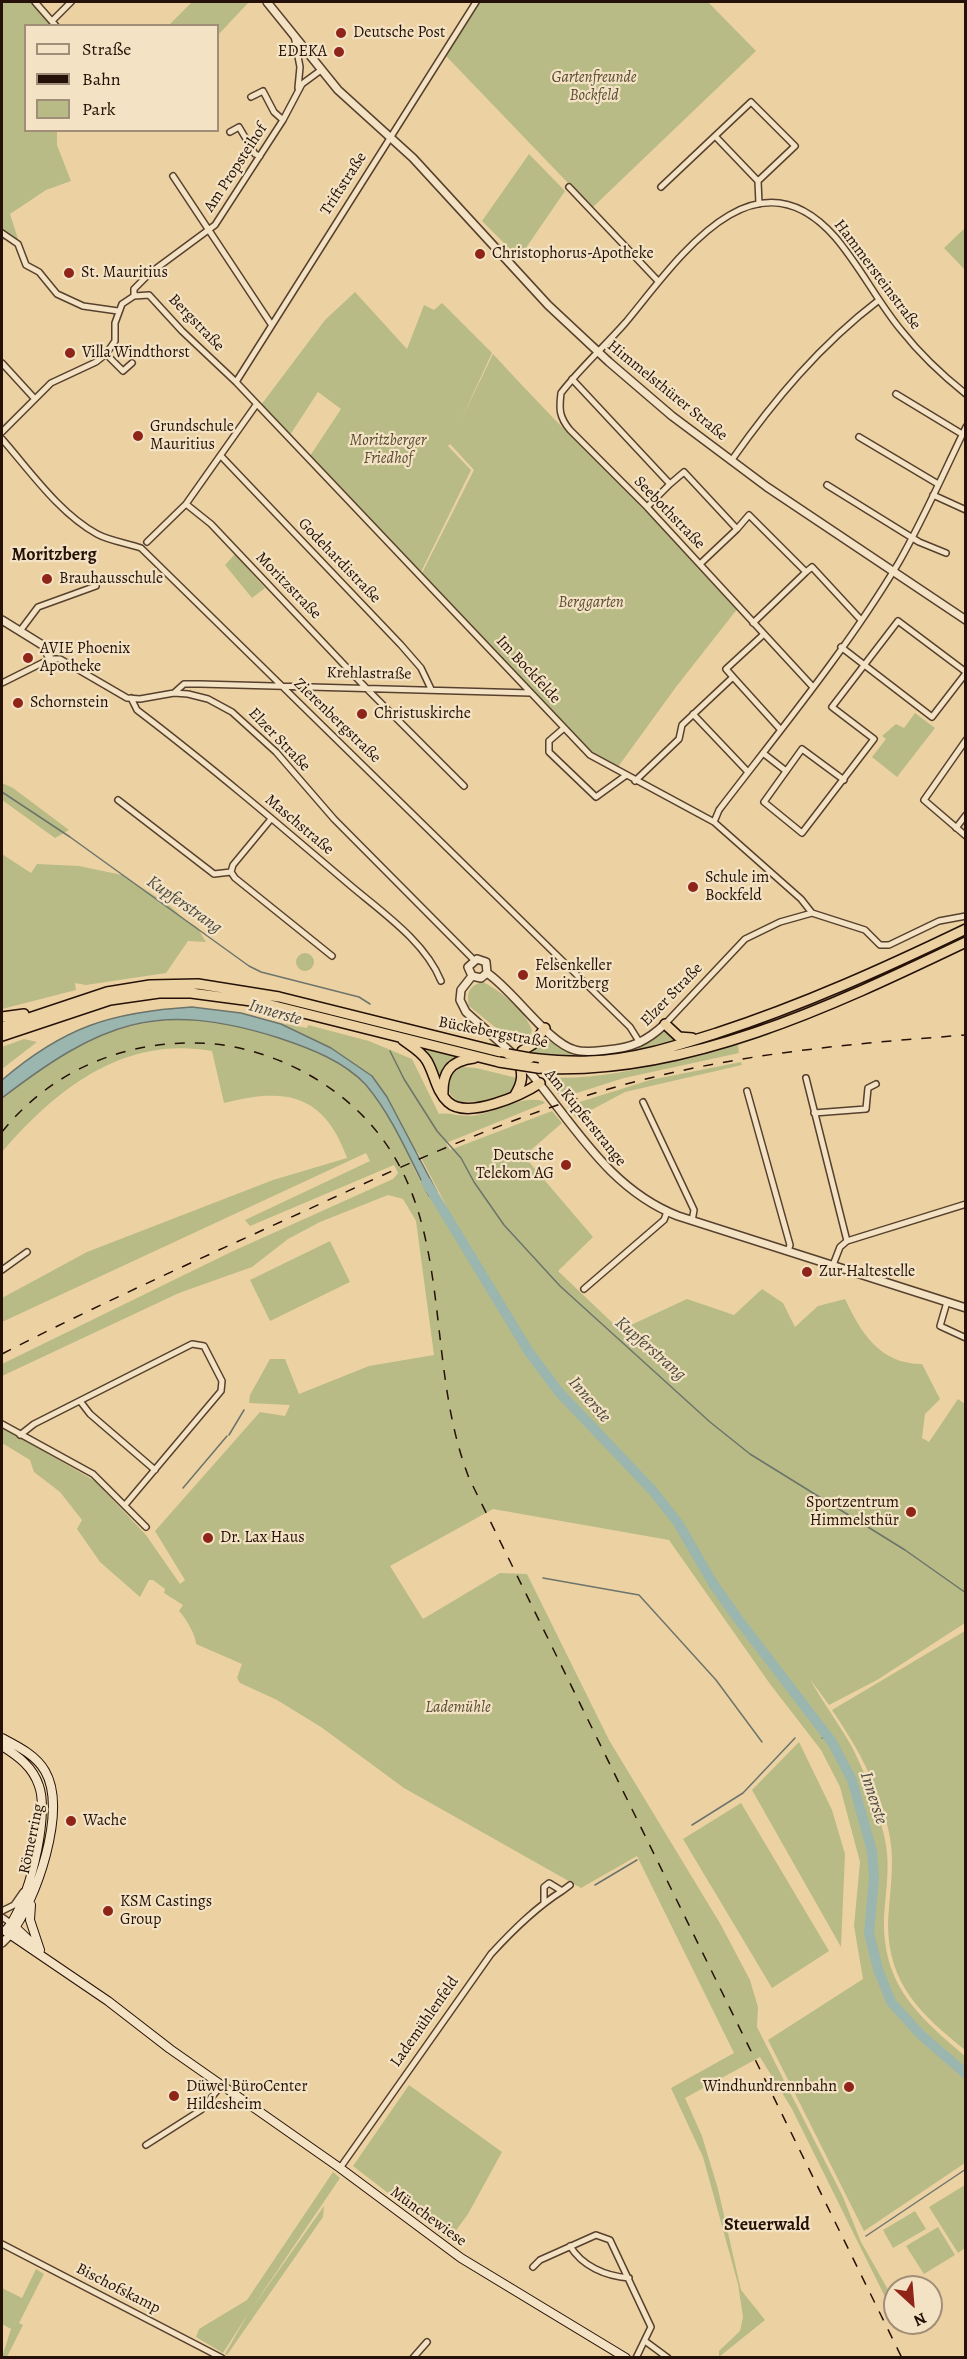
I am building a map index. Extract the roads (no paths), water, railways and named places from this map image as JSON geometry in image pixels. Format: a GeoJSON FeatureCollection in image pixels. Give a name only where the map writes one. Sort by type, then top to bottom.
{"type":"FeatureCollection","features":[{"type":"Feature","properties":{"kind":"highway","name":"Bückebergstraße"},"geometry":{"type":"LineString","coordinates":[[2,1027],[107,992],[169,984],[216,986],[279,997],[490,1051],[530,1058],[580,1061],[617,1058],[703,1037],[766,1017],[837,988],[966,929]]}},
{"type":"Feature","properties":{"kind":"highway","name":"Bückebergstraße"},"geometry":{"type":"LineString","coordinates":[[2,1036],[110,1000],[147,994],[191,993],[259,1002],[499,1062],[538,1068],[585,1070],[621,1066],[705,1047],[806,1013],[966,942]]}},
{"type":"Feature","properties":{"kind":"highway"},"geometry":{"type":"LineString","coordinates":[[2,1017],[41,1013]]}},
{"type":"Feature","properties":{"kind":"highway"},"geometry":{"type":"LineString","coordinates":[[664,1023],[679,1037],[703,1037]]}},
{"type":"Feature","properties":{"kind":"highway"},"geometry":{"type":"LineString","coordinates":[[508,1054],[520,1055],[533,1044],[545,1028]]}},
{"type":"Feature","properties":{"kind":"highway"},"geometry":{"type":"LineString","coordinates":[[399,1037],[424,1057],[443,1096],[453,1106],[470,1109],[526,1092],[540,1083]]}},
{"type":"Feature","properties":{"kind":"highway"},"geometry":{"type":"LineString","coordinates":[[515,1095],[521,1085],[523,1074],[520,1055]]}},
{"type":"Feature","properties":{"kind":"highway"},"geometry":{"type":"LineString","coordinates":[[443,1096],[443,1078],[449,1067],[461,1060],[480,1057]]}},
{"type":"Feature","properties":{"kind":"main road","name":"Römerring"},"geometry":{"type":"LineString","coordinates":[[2,1738],[37,1761],[53,1791],[52,1823],[33,1897],[8,1930]]}},
{"type":"Feature","properties":{"kind":"main road","name":"Römerring"},"geometry":{"type":"LineString","coordinates":[[2,1746],[25,1764],[37,1780],[42,1794],[41,1827],[28,1886],[8,1930]]}},
{"type":"Feature","properties":{"kind":"main road","name":"Münchewiese"},"geometry":{"type":"LineString","coordinates":[[33,1897],[30,1920],[40,1950]]}},
{"type":"Feature","properties":{"kind":"main road","name":"Münchewiese"},"geometry":{"type":"LineString","coordinates":[[8,1930],[40,1950],[48,1959]]}},
{"type":"Feature","properties":{"kind":"main road","name":"Münchewiese"},"geometry":{"type":"LineString","coordinates":[[8,1930],[466,2261],[626,2358]]}},
{"type":"Feature","properties":{"kind":"street"},"geometry":{"type":"LineString","coordinates":[[35,2],[54,23],[71,2]]}},
{"type":"Feature","properties":{"kind":"street"},"geometry":{"type":"LineString","coordinates":[[267,2],[294,33],[321,70]]}},
{"type":"Feature","properties":{"kind":"street","name":"Triftstraße"},"geometry":{"type":"LineString","coordinates":[[236,382],[476,2]]}},
{"type":"Feature","properties":{"kind":"street","name":"Am Propsteihof"},"geometry":{"type":"LineString","coordinates":[[294,33],[300,67],[298,92]]}},
{"type":"Feature","properties":{"kind":"street","name":"Am Propsteihof"},"geometry":{"type":"LineString","coordinates":[[134,296],[134,289],[150,273],[209,230],[229,206],[308,77],[321,70]]}},
{"type":"Feature","properties":{"kind":"street","name":"Himmelsthürer Straße"},"geometry":{"type":"LineString","coordinates":[[321,70],[338,90],[391,137],[548,305],[597,352],[672,416],[731,461],[966,620]]}},
{"type":"Feature","properties":{"kind":"street"},"geometry":{"type":"LineString","coordinates":[[251,97],[263,91],[274,112],[283,120]]}},
{"type":"Feature","properties":{"kind":"street"},"geometry":{"type":"LineString","coordinates":[[661,187],[751,102],[795,146],[758,181]]}},
{"type":"Feature","properties":{"kind":"street"},"geometry":{"type":"LineString","coordinates":[[230,132],[239,127],[255,154],[260,156]]}},
{"type":"Feature","properties":{"kind":"street"},"geometry":{"type":"LineString","coordinates":[[715,136],[758,181],[759,204]]}},
{"type":"Feature","properties":{"kind":"street"},"geometry":{"type":"LineString","coordinates":[[173,176],[271,324]]}},
{"type":"Feature","properties":{"kind":"street"},"geometry":{"type":"LineString","coordinates":[[569,187],[658,281]]}},
{"type":"Feature","properties":{"kind":"street","name":"Hammersteinstraße"},"geometry":{"type":"LineString","coordinates":[[597,352],[658,281],[717,221],[740,209],[759,204],[788,206],[820,222],[850,257],[879,300],[920,353],[966,394]]}},
{"type":"Feature","properties":{"kind":"street"},"geometry":{"type":"LineString","coordinates":[[2,234],[18,244],[26,265],[39,272],[57,294],[83,306],[118,311]]}},
{"type":"Feature","properties":{"kind":"street","name":"Bergstraße"},"geometry":{"type":"LineString","coordinates":[[134,296],[143,294],[154,298],[182,331],[236,382],[256,405]]}},
{"type":"Feature","properties":{"kind":"street"},"geometry":{"type":"LineString","coordinates":[[2,432],[51,383],[96,362],[106,354],[115,341],[118,311],[122,304],[134,296]]}},
{"type":"Feature","properties":{"kind":"street"},"geometry":{"type":"LineString","coordinates":[[731,461],[768,410],[819,351],[879,300]]}},
{"type":"Feature","properties":{"kind":"street","name":"Seebothstraße"},"geometry":{"type":"LineString","coordinates":[[597,352],[561,393],[559,408],[561,420],[647,507],[812,686]]}},
{"type":"Feature","properties":{"kind":"street"},"geometry":{"type":"LineString","coordinates":[[106,354],[123,371],[132,363]]}},
{"type":"Feature","properties":{"kind":"street"},"geometry":{"type":"LineString","coordinates":[[2,363],[34,398]]}},
{"type":"Feature","properties":{"kind":"street"},"geometry":{"type":"LineString","coordinates":[[572,379],[670,484]]}},
{"type":"Feature","properties":{"kind":"street"},"geometry":{"type":"LineString","coordinates":[[896,394],[962,434]]}},
{"type":"Feature","properties":{"kind":"street"},"geometry":{"type":"LineString","coordinates":[[147,542],[186,504],[256,405]]}},
{"type":"Feature","properties":{"kind":"street","name":"Im Bockfelde"},"geometry":{"type":"LineString","coordinates":[[256,405],[590,755],[714,822],[801,899],[812,914]]}},
{"type":"Feature","properties":{"kind":"street"},"geometry":{"type":"LineString","coordinates":[[714,822],[719,810],[841,648],[892,572],[913,536],[966,426]]}},
{"type":"Feature","properties":{"kind":"street"},"geometry":{"type":"LineString","coordinates":[[859,437],[938,484]]}},
{"type":"Feature","properties":{"kind":"street","name":"Zierenbergstraße"},"geometry":{"type":"LineString","coordinates":[[2,439],[57,501],[82,524],[103,537],[141,548],[630,1027],[640,1043]]}},
{"type":"Feature","properties":{"kind":"street"},"geometry":{"type":"LineString","coordinates":[[958,442],[966,445]]}},
{"type":"Feature","properties":{"kind":"street","name":"Godehardistraße"},"geometry":{"type":"LineString","coordinates":[[220,456],[401,645],[421,668],[431,689]]}},
{"type":"Feature","properties":{"kind":"street"},"geometry":{"type":"LineString","coordinates":[[647,507],[684,472],[737,528]]}},
{"type":"Feature","properties":{"kind":"street"},"geometry":{"type":"LineString","coordinates":[[827,485],[913,536],[919,542],[946,554]]}},
{"type":"Feature","properties":{"kind":"street"},"geometry":{"type":"LineString","coordinates":[[933,495],[966,510]]}},
{"type":"Feature","properties":{"kind":"street","name":"Moritzstraße"},"geometry":{"type":"LineString","coordinates":[[186,504],[211,524],[368,690],[464,786]]}},
{"type":"Feature","properties":{"kind":"street"},"geometry":{"type":"LineString","coordinates":[[700,564],[749,515],[806,572]]}},
{"type":"Feature","properties":{"kind":"street"},"geometry":{"type":"LineString","coordinates":[[753,623],[812,567],[861,620]]}},
{"type":"Feature","properties":{"kind":"street"},"geometry":{"type":"LineString","coordinates":[[20,631],[38,607],[96,586]]}},
{"type":"Feature","properties":{"kind":"street"},"geometry":{"type":"LineString","coordinates":[[2,620],[44,646],[50,659]]}},
{"type":"Feature","properties":{"kind":"street"},"geometry":{"type":"LineString","coordinates":[[841,648],[864,664],[932,717],[966,673],[898,621],[864,664],[831,707],[874,739],[844,780],[802,833],[764,802],[801,749],[844,780]]}},
{"type":"Feature","properties":{"kind":"street"},"geometry":{"type":"LineString","coordinates":[[764,634],[726,669],[780,729]]}},
{"type":"Feature","properties":{"kind":"street"},"geometry":{"type":"LineString","coordinates":[[2,683],[50,659],[60,659],[119,694],[130,698]]}},
{"type":"Feature","properties":{"kind":"street"},"geometry":{"type":"LineString","coordinates":[[635,781],[679,739],[682,724],[733,677]]}},
{"type":"Feature","properties":{"kind":"street","name":"Krehlastraße"},"geometry":{"type":"LineString","coordinates":[[174,693],[184,684],[279,684],[368,690],[431,689],[531,693]]}},
{"type":"Feature","properties":{"kind":"street","name":"Elzer Straße"},"geometry":{"type":"LineString","coordinates":[[130,698],[174,693],[208,699],[236,715],[276,752],[334,819],[474,960],[480,959],[486,962],[487,973],[545,1028],[575,1050],[616,1050],[640,1043],[664,1023],[745,939],[780,922],[812,914]]}},
{"type":"Feature","properties":{"kind":"street","name":"Maschstraße"},"geometry":{"type":"LineString","coordinates":[[130,698],[137,710],[271,819],[409,937],[435,965],[441,981]]}},
{"type":"Feature","properties":{"kind":"street"},"geometry":{"type":"LineString","coordinates":[[693,714],[748,772]]}},
{"type":"Feature","properties":{"kind":"street"},"geometry":{"type":"LineString","coordinates":[[564,728],[549,741],[549,752],[596,797],[626,776]]}},
{"type":"Feature","properties":{"kind":"street"},"geometry":{"type":"LineString","coordinates":[[966,740],[924,800],[966,836]]}},
{"type":"Feature","properties":{"kind":"street"},"geometry":{"type":"LineString","coordinates":[[763,753],[786,771]]}},
{"type":"Feature","properties":{"kind":"street"},"geometry":{"type":"LineString","coordinates":[[118,800],[214,874],[231,872]]}},
{"type":"Feature","properties":{"kind":"street"},"geometry":{"type":"LineString","coordinates":[[956,828],[966,815]]}},
{"type":"Feature","properties":{"kind":"street"},"geometry":{"type":"LineString","coordinates":[[271,819],[233,865],[231,872],[235,878],[332,956]]}},
{"type":"Feature","properties":{"kind":"street"},"geometry":{"type":"LineString","coordinates":[[812,914],[865,930],[880,945],[889,945],[939,921],[966,916]]}},
{"type":"Feature","properties":{"kind":"street"},"geometry":{"type":"LineString","coordinates":[[474,960],[468,967],[472,976],[481,978],[487,973]]}},
{"type":"Feature","properties":{"kind":"street","name":"Am Kupferstrange"},"geometry":{"type":"LineString","coordinates":[[472,976],[460,990],[461,1004],[466,1012],[520,1055],[610,1173],[643,1199],[667,1212],[790,1251],[815,1263],[825,1262],[966,1308]]}},
{"type":"Feature","properties":{"kind":"street"},"geometry":{"type":"LineString","coordinates":[[806,1078],[847,1241]]}},
{"type":"Feature","properties":{"kind":"street"},"geometry":{"type":"LineString","coordinates":[[814,1113],[867,1109],[868,1088],[876,1084]]}},
{"type":"Feature","properties":{"kind":"street"},"geometry":{"type":"LineString","coordinates":[[747,1091],[790,1251]]}},
{"type":"Feature","properties":{"kind":"street"},"geometry":{"type":"LineString","coordinates":[[643,1102],[694,1210],[692,1221]]}},
{"type":"Feature","properties":{"kind":"street"},"geometry":{"type":"LineString","coordinates":[[833,1265],[840,1247],[847,1241],[966,1204]]}},
{"type":"Feature","properties":{"kind":"street"},"geometry":{"type":"LineString","coordinates":[[584,1289],[664,1220],[667,1212]]}},
{"type":"Feature","properties":{"kind":"street"},"geometry":{"type":"LineString","coordinates":[[2,1270],[27,1252]]}},
{"type":"Feature","properties":{"kind":"street"},"geometry":{"type":"LineString","coordinates":[[946,1302],[940,1326],[966,1338]]}},
{"type":"Feature","properties":{"kind":"street"},"geometry":{"type":"LineString","coordinates":[[20,1435],[34,1424],[192,1344],[199,1343],[206,1347],[222,1381],[222,1388],[125,1505]]}},
{"type":"Feature","properties":{"kind":"street"},"geometry":{"type":"LineString","coordinates":[[80,1401],[90,1414],[155,1470]]}},
{"type":"Feature","properties":{"kind":"street"},"geometry":{"type":"LineString","coordinates":[[2,1425],[93,1474],[146,1527]]}},
{"type":"Feature","properties":{"kind":"street","name":"Lademühlenfeld"},"geometry":{"type":"LineString","coordinates":[[340,2168],[477,1972],[516,1927],[544,1902],[562,1891],[549,1883],[544,1887],[544,1902]]}},
{"type":"Feature","properties":{"kind":"street"},"geometry":{"type":"LineString","coordinates":[[562,1891],[570,1885]]}},
{"type":"Feature","properties":{"kind":"street"},"geometry":{"type":"LineString","coordinates":[[2,1911],[14,1905],[28,1886]]}},
{"type":"Feature","properties":{"kind":"street"},"geometry":{"type":"LineString","coordinates":[[2,1917],[8,1930],[2,1943]]}},
{"type":"Feature","properties":{"kind":"street"},"geometry":{"type":"LineString","coordinates":[[146,2145],[201,2110],[221,2086]]}},
{"type":"Feature","properties":{"kind":"street"},"geometry":{"type":"LineString","coordinates":[[533,2266],[596,2235],[606,2236],[629,2278],[651,2327],[636,2358]]}},
{"type":"Feature","properties":{"kind":"street","name":"Bischofskamp"},"geometry":{"type":"LineString","coordinates":[[2,2244],[222,2358]]}},
{"type":"Feature","properties":{"kind":"street"},"geometry":{"type":"LineString","coordinates":[[570,2246],[578,2260],[612,2277],[629,2278]]}},
{"type":"Feature","properties":{"kind":"street"},"geometry":{"type":"LineString","coordinates":[[413,2358],[427,2342]]}},
{"type":"Feature","properties":{"kind":"street"},"geometry":{"type":"LineString","coordinates":[[645,2342],[668,2358]]}},
{"type":"Feature","properties":{"kind":"water"},"geometry":{"type":"Polygon","coordinates":[[[192,1007],[241,1013],[281,1024],[331,1048],[372,1076],[387,1097],[437,1192],[429,1196],[385,1111],[357,1076],[337,1062],[314,1051],[236,1026],[198,1020],[163,1020],[131,1025],[100,1036],[69,1052],[2,1098],[2,1080],[46,1047],[68,1035],[113,1018],[163,1009],[192,1007]]]}},
{"type":"Feature","properties":{"kind":"waterway","name":"Kupferstrang"},"geometry":{"type":"LineString","coordinates":[[2,792],[70,837],[249,966],[261,972],[359,997],[370,1004]]}},
{"type":"Feature","properties":{"kind":"waterway","name":"Kupferstrang"},"geometry":{"type":"LineString","coordinates":[[390,1051],[404,1079],[437,1131],[461,1158],[474,1182],[504,1225],[560,1286],[710,1422],[750,1454],[905,1550],[966,1593]]}},
{"type":"Feature","properties":{"kind":"waterway","name":"Innerste"},"geometry":{"type":"LineString","coordinates":[[426,1182],[529,1352],[559,1392],[653,1491],[678,1523],[714,1585],[832,1742],[852,1780],[872,1851],[874,1879],[869,1933],[878,1969],[891,2002],[921,2035],[966,2074]]}},
{"type":"Feature","properties":{"kind":"waterway"},"geometry":{"type":"LineString","coordinates":[[229,1435],[244,1410]]}},
{"type":"Feature","properties":{"kind":"waterway"},"geometry":{"type":"LineString","coordinates":[[183,1488],[227,1436]]}},
{"type":"Feature","properties":{"kind":"waterway"},"geometry":{"type":"LineString","coordinates":[[543,1578],[639,1595],[716,1680],[762,1742]]}},
{"type":"Feature","properties":{"kind":"waterway","name":"Innerste"},"geometry":{"type":"LineString","coordinates":[[822,1738],[828,1735]]}},
{"type":"Feature","properties":{"kind":"waterway"},"geometry":{"type":"LineString","coordinates":[[692,1825],[743,1793],[795,1738]]}},
{"type":"Feature","properties":{"kind":"waterway"},"geometry":{"type":"LineString","coordinates":[[595,1885],[637,1860]]}},
{"type":"Feature","properties":{"kind":"waterway"},"geometry":{"type":"LineString","coordinates":[[866,2236],[966,2169]]}},
{"type":"Feature","properties":{"kind":"railway"},"geometry":{"type":"LineString","coordinates":[[2,1354],[78,1316],[392,1171],[476,1135],[562,1104],[650,1078],[728,1061],[846,1045],[966,1035]]}},
{"type":"Feature","properties":{"kind":"railway"},"geometry":{"type":"LineString","coordinates":[[2,1132],[41,1094],[63,1078],[86,1066],[137,1049],[164,1044],[191,1043],[226,1045],[260,1054],[294,1067],[324,1084],[369,1123],[400,1167],[419,1215],[431,1266],[453,1426],[469,1478],[902,2358]]}},
{"type":"Feature","properties":{"kind":"place","name":"Deutsche Post"},"geometry":{"type":"Point","coordinates":[341,33]}},
{"type":"Feature","properties":{"kind":"place","name":"EDEKA"},"geometry":{"type":"Point","coordinates":[339,52]}},
{"type":"Feature","properties":{"kind":"place","name":"Christophorus-Apotheke"},"geometry":{"type":"Point","coordinates":[480,254]}},
{"type":"Feature","properties":{"kind":"place","name":"St. Mauritius"},"geometry":{"type":"Point","coordinates":[69,273]}},
{"type":"Feature","properties":{"kind":"place","name":"Villa Windthorst"},"geometry":{"type":"Point","coordinates":[70,353]}},
{"type":"Feature","properties":{"kind":"place","name":"Grundschule Mauritius"},"geometry":{"type":"Point","coordinates":[138,436]}},
{"type":"Feature","properties":{"kind":"place","name":"Brauhausschule"},"geometry":{"type":"Point","coordinates":[47,579]}},
{"type":"Feature","properties":{"kind":"place","name":"AVIE Phoenix Apotheke"},"geometry":{"type":"Point","coordinates":[28,658]}},
{"type":"Feature","properties":{"kind":"place","name":"Schornstein"},"geometry":{"type":"Point","coordinates":[18,703]}},
{"type":"Feature","properties":{"kind":"place","name":"Christuskirche"},"geometry":{"type":"Point","coordinates":[362,714]}},
{"type":"Feature","properties":{"kind":"place","name":"Schule im Bockfeld"},"geometry":{"type":"Point","coordinates":[693,887]}},
{"type":"Feature","properties":{"kind":"place","name":"Felsenkeller Moritzberg"},"geometry":{"type":"Point","coordinates":[523,975]}},
{"type":"Feature","properties":{"kind":"place","name":"Deutsche Telekom AG"},"geometry":{"type":"Point","coordinates":[566,1165]}},
{"type":"Feature","properties":{"kind":"place","name":"Zur Haltestelle"},"geometry":{"type":"Point","coordinates":[807,1272]}},
{"type":"Feature","properties":{"kind":"place","name":"Sportzentrum Himmelsthür"},"geometry":{"type":"Point","coordinates":[911,1512]}},
{"type":"Feature","properties":{"kind":"place","name":"Dr. Lax Haus"},"geometry":{"type":"Point","coordinates":[208,1538]}},
{"type":"Feature","properties":{"kind":"place","name":"Wache"},"geometry":{"type":"Point","coordinates":[71,1821]}},
{"type":"Feature","properties":{"kind":"place","name":"KSM Castings Group"},"geometry":{"type":"Point","coordinates":[108,1911]}},
{"type":"Feature","properties":{"kind":"place","name":"Windhundrennbahn"},"geometry":{"type":"Point","coordinates":[849,2087]}},
{"type":"Feature","properties":{"kind":"place","name":"Düwel BüroCenter Hildesheim"},"geometry":{"type":"Point","coordinates":[174,2096]}},
{"type":"Feature","properties":{"kind":"district","name":"Moritzberg"},"geometry":{"type":"Point","coordinates":[54,556]}},
{"type":"Feature","properties":{"kind":"district","name":"Steuerwald"},"geometry":{"type":"Point","coordinates":[767,2226]}},
{"type":"Feature","properties":{"kind":"park label","name":"Gartenfreunde Bockfeld"},"geometry":{"type":"Point","coordinates":[594,87]}},
{"type":"Feature","properties":{"kind":"park label","name":"Moritzberger Friedhof"},"geometry":{"type":"Point","coordinates":[388,450]}},
{"type":"Feature","properties":{"kind":"park label","name":"Berggarten"},"geometry":{"type":"Point","coordinates":[591,603]}},
{"type":"Feature","properties":{"kind":"park label","name":"Lademühle"},"geometry":{"type":"Point","coordinates":[458,1708]}}]}
